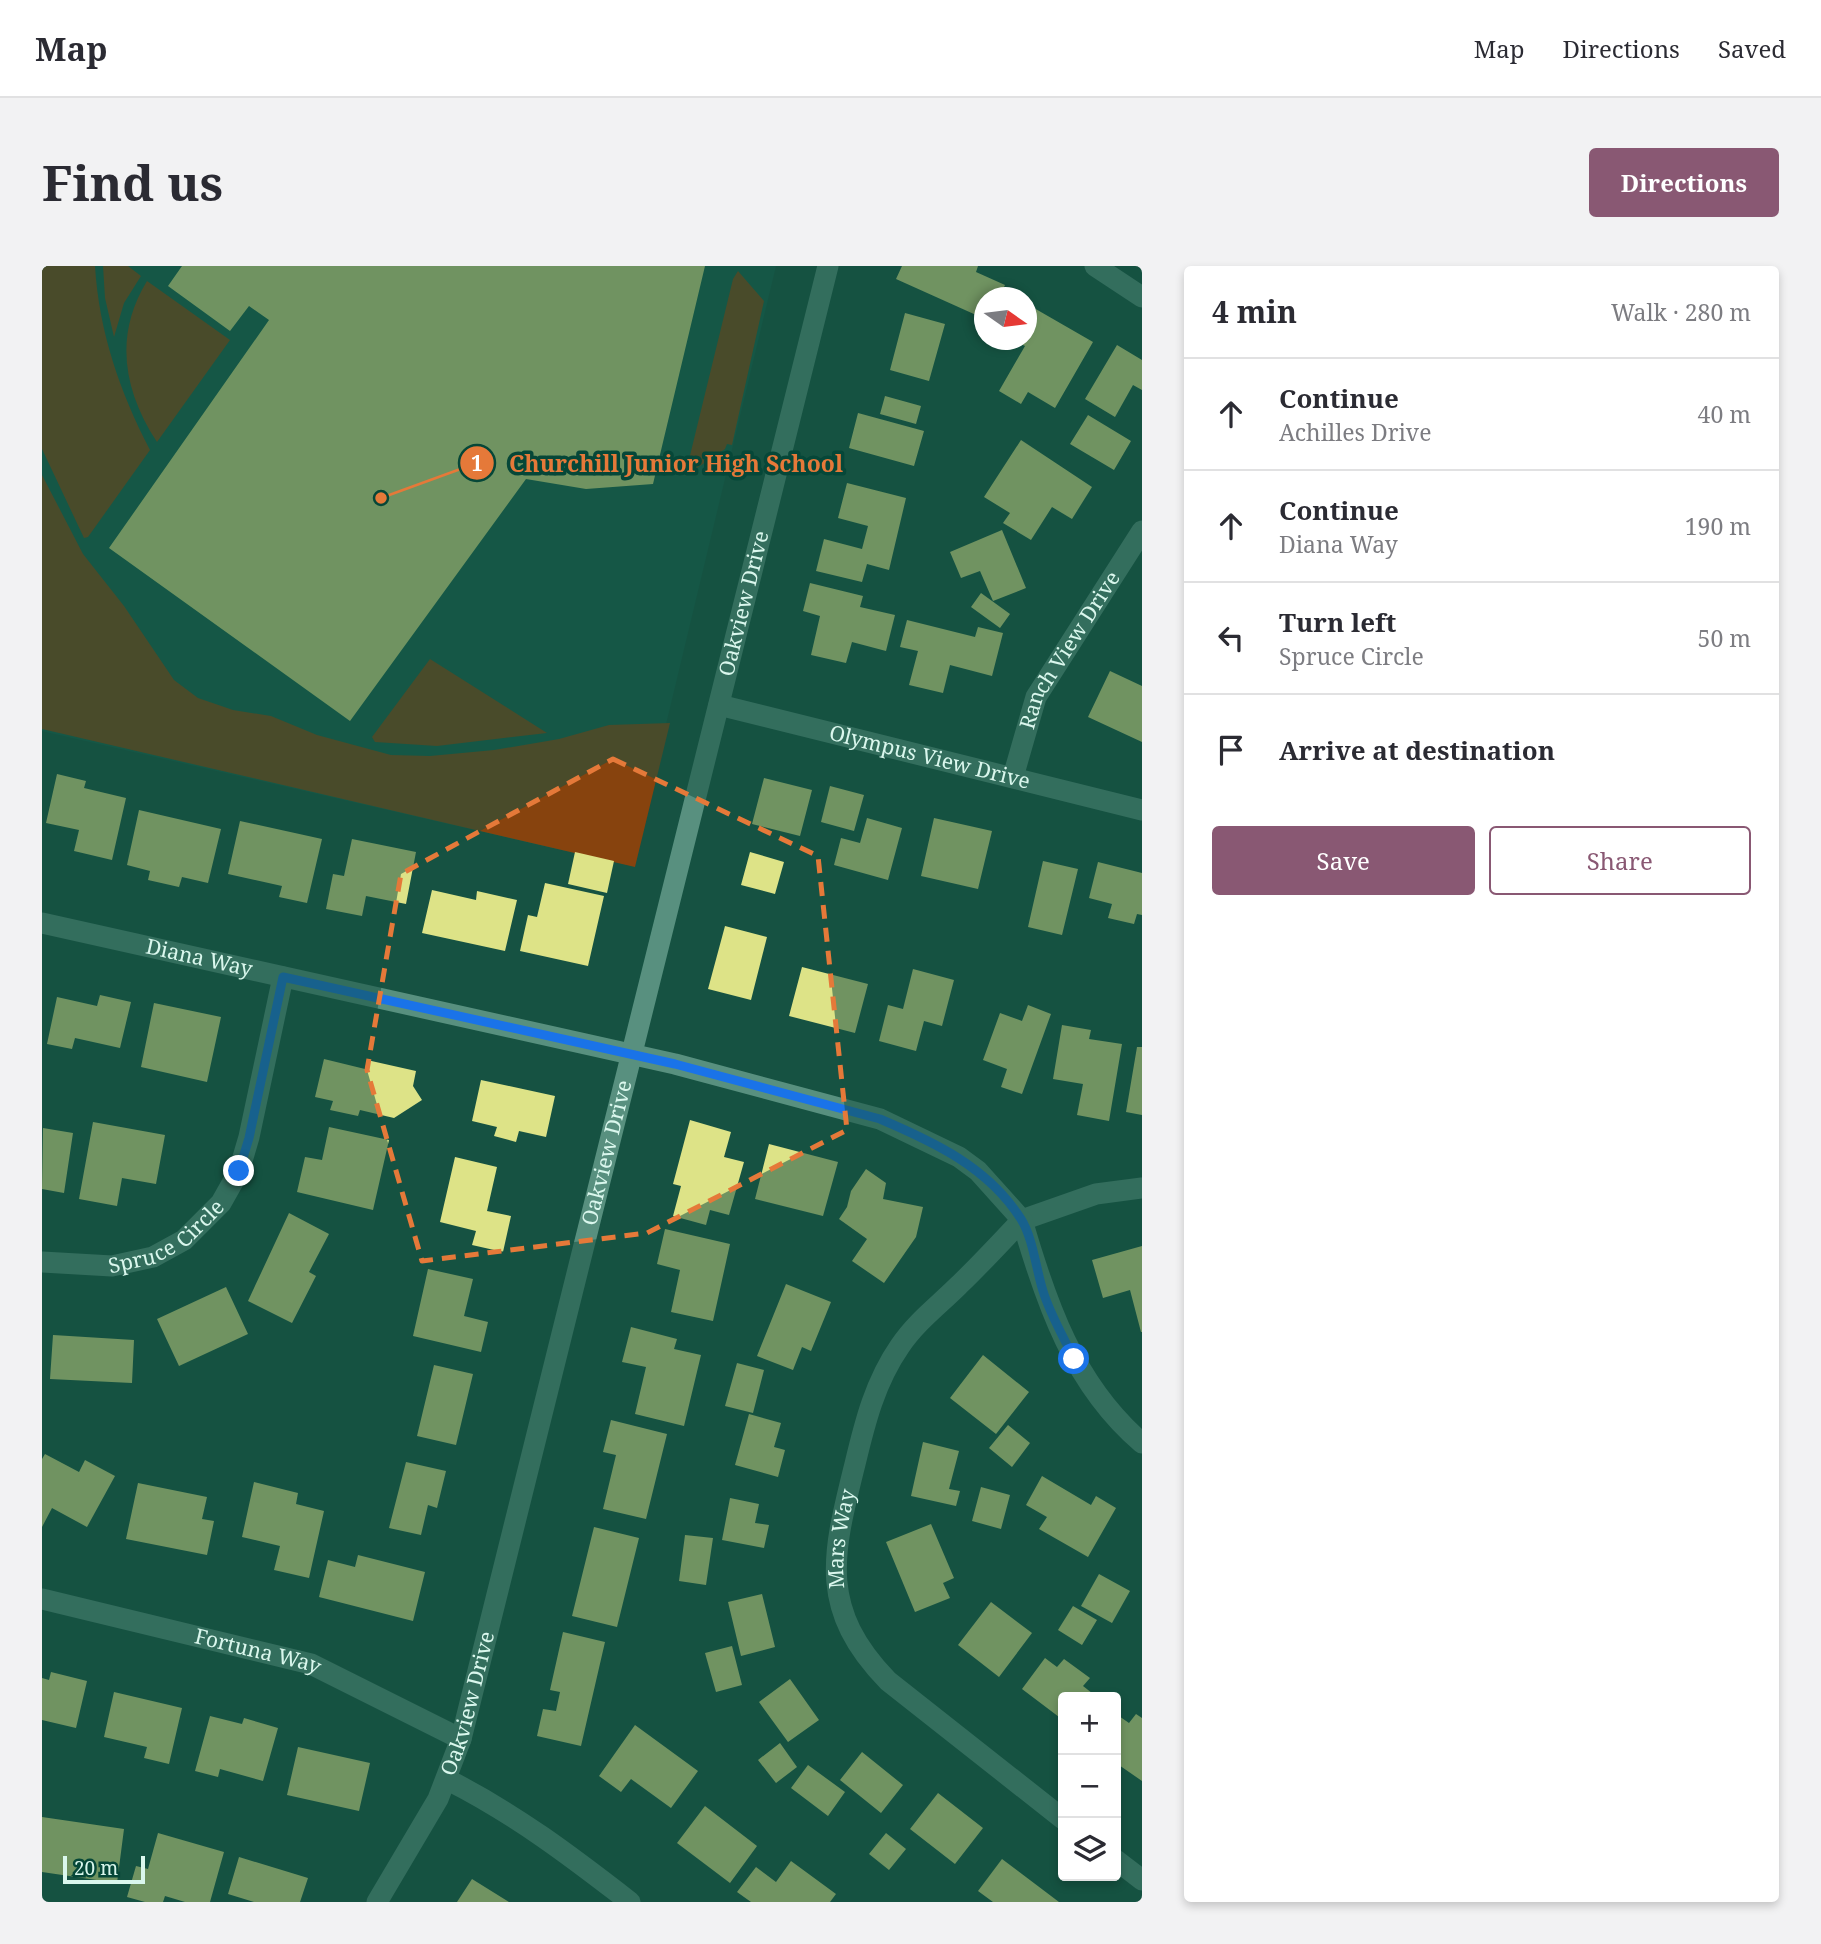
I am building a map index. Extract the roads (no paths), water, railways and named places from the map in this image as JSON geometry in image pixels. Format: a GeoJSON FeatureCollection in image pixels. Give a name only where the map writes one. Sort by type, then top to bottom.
{"type":"FeatureCollection","features":[{"type":"Feature","properties":{"kind":"street","name":"Oakview Drive"},"geometry":{"type":"LineString","coordinates":[[377,1902],[448,1780],[461,1739],[828,266]]}},
{"type":"Feature","properties":{"kind":"street"},"geometry":{"type":"LineString","coordinates":[[1095,266],[1142,297]]}},
{"type":"Feature","properties":{"kind":"street","name":"Ranch View Drive"},"geometry":{"type":"LineString","coordinates":[[1013,777],[1036,697],[1142,531]]}},
{"type":"Feature","properties":{"kind":"street","name":"Olympus View Drive"},"geometry":{"type":"LineString","coordinates":[[719,705],[1142,810]]}},
{"type":"Feature","properties":{"kind":"street","name":"Diana Way"},"geometry":{"type":"LineString","coordinates":[[42,923],[631,1054],[880,1119],[915,1133],[978,1171],[1022,1220]]}},
{"type":"Feature","properties":{"kind":"street","name":"Spruce Circle"},"geometry":{"type":"LineString","coordinates":[[42,1262],[111,1266],[153,1257],[184,1240],[221,1203],[239,1171],[249,1138],[283,977]]}},
{"type":"Feature","properties":{"kind":"street"},"geometry":{"type":"LineString","coordinates":[[1142,1188],[1096,1194],[1022,1220],[1044,1294],[1074,1359],[1100,1399],[1142,1443]]}},
{"type":"Feature","properties":{"kind":"street","name":"Mars Way"},"geometry":{"type":"LineString","coordinates":[[1022,1220],[922,1319],[883,1373],[866,1419],[837,1535],[836,1585],[848,1626],[857,1646],[871,1664],[888,1681],[1062,1818]]}},
{"type":"Feature","properties":{"kind":"street","name":"Fortuna Way"},"geometry":{"type":"LineString","coordinates":[[42,1599],[311,1664],[461,1739]]}},
{"type":"Feature","properties":{"kind":"street"},"geometry":{"type":"LineString","coordinates":[[448,1780],[486,1799],[528,1826],[630,1902]]}},
{"type":"Feature","properties":{"kind":"street"},"geometry":{"type":"LineString","coordinates":[[1121,1864],[1142,1881]]}},
{"type":"Feature","properties":{"kind":"place","name":"Churchill Junior High School"},"geometry":{"type":"Point","coordinates":[381,498]}}]}
